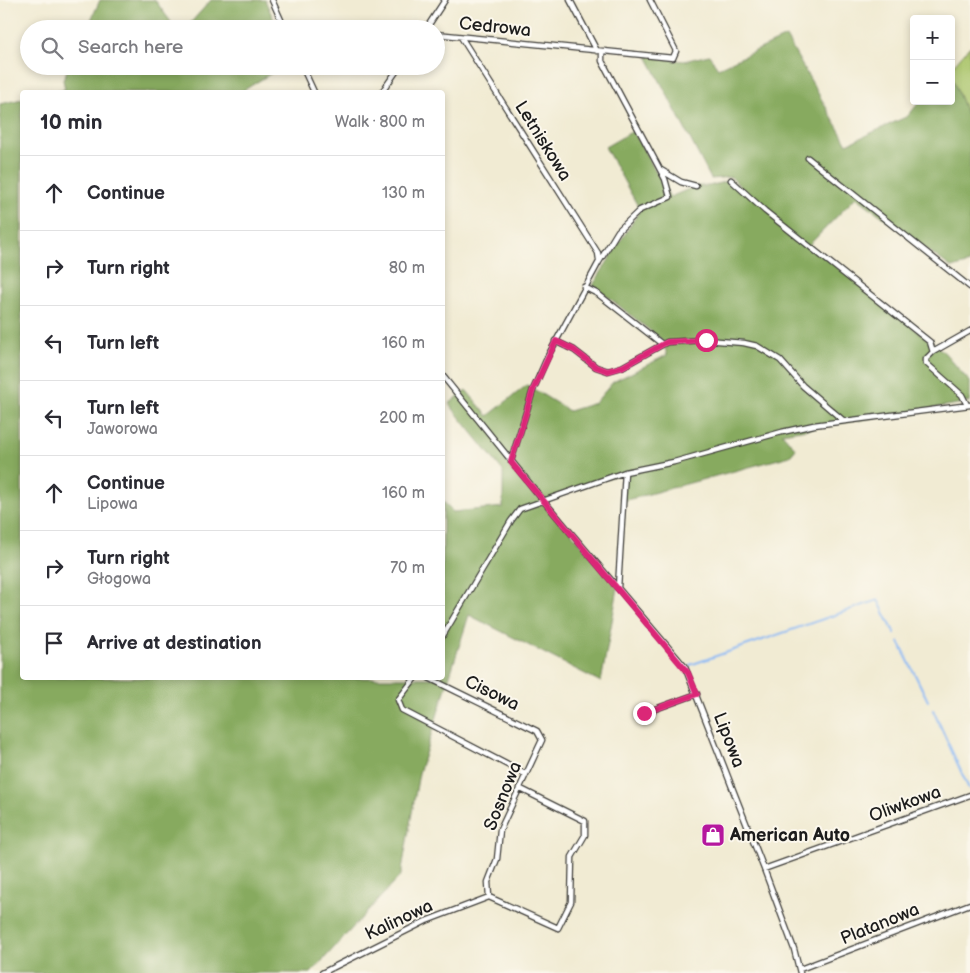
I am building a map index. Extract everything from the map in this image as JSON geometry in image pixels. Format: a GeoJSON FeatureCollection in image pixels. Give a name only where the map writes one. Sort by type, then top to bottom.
{"type":"FeatureCollection","features":[{"type":"Feature","properties":{"kind":"street"},"geometry":{"type":"LineString","coordinates":[[272,0],[281,20]]}},
{"type":"Feature","properties":{"kind":"street"},"geometry":{"type":"LineString","coordinates":[[432,20],[446,0]]}},
{"type":"Feature","properties":{"kind":"street"},"geometry":{"type":"LineString","coordinates":[[511,462],[533,390],[556,341],[599,262],[618,231],[640,210],[670,197],[669,189],[658,167],[602,62],[600,51],[570,0]]}},
{"type":"Feature","properties":{"kind":"street","name":"Cedrowa"},"geometry":{"type":"LineString","coordinates":[[445,35],[673,58],[676,51],[650,0]]}},
{"type":"Feature","properties":{"kind":"street","name":"Letniskowa"},"geometry":{"type":"LineString","coordinates":[[461,37],[598,253],[599,262]]}},
{"type":"Feature","properties":{"kind":"street"},"geometry":{"type":"LineString","coordinates":[[306,75],[313,90]]}},
{"type":"Feature","properties":{"kind":"street"},"geometry":{"type":"LineString","coordinates":[[383,90],[394,75]]}},
{"type":"Feature","properties":{"kind":"street"},"geometry":{"type":"LineString","coordinates":[[808,158],[970,288]]}},
{"type":"Feature","properties":{"kind":"street"},"geometry":{"type":"LineString","coordinates":[[658,167],[681,182],[696,186]]}},
{"type":"Feature","properties":{"kind":"street"},"geometry":{"type":"LineString","coordinates":[[731,180],[765,211],[930,342],[933,352]]}},
{"type":"Feature","properties":{"kind":"street"},"geometry":{"type":"LineString","coordinates":[[584,287],[662,344]]}},
{"type":"Feature","properties":{"kind":"street"},"geometry":{"type":"LineString","coordinates":[[445,632],[520,509],[625,472],[674,462],[782,432],[844,421],[968,405],[962,396],[929,367],[926,358],[970,331]]}},
{"type":"Feature","properties":{"kind":"street"},"geometry":{"type":"LineString","coordinates":[[556,341],[574,350],[596,367],[608,371],[622,367],[667,342],[706,340],[757,346],[780,360],[803,386],[844,421]]}},
{"type":"Feature","properties":{"kind":"street","name":"Lipowa"},"geometry":{"type":"LineString","coordinates":[[445,379],[511,462],[683,664],[697,694],[764,869],[800,971]]}},
{"type":"Feature","properties":{"kind":"street"},"geometry":{"type":"LineString","coordinates":[[618,588],[625,472]]}},
{"type":"Feature","properties":{"kind":"street"},"geometry":{"type":"LineString","coordinates":[[413,680],[398,700],[402,710],[525,774]]}},
{"type":"Feature","properties":{"kind":"street","name":"Cisowa"},"geometry":{"type":"LineString","coordinates":[[433,680],[537,731],[540,736]]}},
{"type":"Feature","properties":{"kind":"street"},"geometry":{"type":"LineString","coordinates":[[644,713],[697,694]]}},
{"type":"Feature","properties":{"kind":"street","name":"Sosnowa"},"geometry":{"type":"LineString","coordinates":[[489,897],[488,882],[497,859],[500,830],[542,740],[540,736]]}},
{"type":"Feature","properties":{"kind":"street"},"geometry":{"type":"LineString","coordinates":[[489,897],[558,928],[571,902],[572,857],[584,835],[585,821],[519,788]]}},
{"type":"Feature","properties":{"kind":"street","name":"Oliwkowa"},"geometry":{"type":"LineString","coordinates":[[764,869],[970,795]]}},
{"type":"Feature","properties":{"kind":"street","name":"Kalinowa"},"geometry":{"type":"LineString","coordinates":[[322,973],[426,921],[489,897]]}},
{"type":"Feature","properties":{"kind":"street","name":"Platanowa"},"geometry":{"type":"LineString","coordinates":[[800,971],[970,904]]}},
{"type":"Feature","properties":{"kind":"green space"},"geometry":{"type":"Polygon","coordinates":[[[100,0],[155,0],[169,20],[91,20],[100,0]]]}},
{"type":"Feature","properties":{"kind":"green space"},"geometry":{"type":"Polygon","coordinates":[[[211,0],[265,0],[274,20],[193,20],[211,0]]]}},
{"type":"Feature","properties":{"kind":"green space"},"geometry":{"type":"Polygon","coordinates":[[[786,37],[847,144],[908,116],[917,105],[955,105],[955,85],[970,123],[970,263],[952,268],[856,197],[809,245],[944,352],[970,382],[970,402],[782,433],[796,449],[790,456],[623,501],[625,472],[544,500],[618,588],[601,682],[469,615],[419,773],[401,875],[311,973],[0,973],[0,104],[20,99],[20,680],[445,680],[445,503],[453,512],[503,507],[503,471],[449,404],[466,390],[488,416],[527,385],[569,411],[595,403],[613,382],[667,355],[663,341],[593,285],[640,210],[605,147],[633,131],[670,197],[696,186],[709,186],[731,180],[755,201],[731,177],[711,179],[647,56],[684,61],[709,55],[718,68],[786,37]]]}},
{"type":"Feature","properties":{"kind":"green space"},"geometry":{"type":"Polygon","coordinates":[[[970,46],[970,123],[955,85],[955,63],[970,46]]]}},
{"type":"Feature","properties":{"kind":"green space"},"geometry":{"type":"Polygon","coordinates":[[[65,75],[268,75],[244,90],[61,90],[65,89],[63,80],[65,75]]]}},
{"type":"Feature","properties":{"kind":"waterway"},"geometry":{"type":"LineString","coordinates":[[690,665],[878,600],[895,634]]}},
{"type":"Feature","properties":{"kind":"waterway"},"geometry":{"type":"LineString","coordinates":[[899,642],[928,701]]}},
{"type":"Feature","properties":{"kind":"waterway"},"geometry":{"type":"LineString","coordinates":[[933,710],[969,789]]}},
{"type":"Feature","properties":{"kind":"place","name":"American Auto"},"geometry":{"type":"Point","coordinates":[713,835]}},
{"type":"Feature","properties":{"kind":"route"},"geometry":{"type":"LineString","coordinates":[[644,713],[697,694],[692,680],[683,664],[511,462],[533,390],[556,341],[574,350],[601,370],[608,371],[622,367],[656,350],[667,342],[706,340]]}}]}
